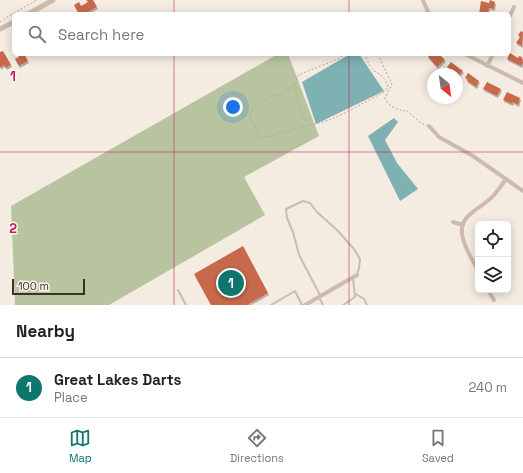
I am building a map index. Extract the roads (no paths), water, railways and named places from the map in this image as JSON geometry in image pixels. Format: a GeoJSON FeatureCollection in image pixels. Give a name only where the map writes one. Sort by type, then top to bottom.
{"type":"FeatureCollection","features":[{"type":"Feature","properties":{"kind":"street"},"geometry":{"type":"LineString","coordinates":[[32,12],[53,0]]}},
{"type":"Feature","properties":{"kind":"street"},"geometry":{"type":"LineString","coordinates":[[423,0],[428,12]]}},
{"type":"Feature","properties":{"kind":"street"},"geometry":{"type":"LineString","coordinates":[[511,14],[514,8]]}},
{"type":"Feature","properties":{"kind":"street"},"geometry":{"type":"LineString","coordinates":[[0,30],[12,23]]}},
{"type":"Feature","properties":{"kind":"street"},"geometry":{"type":"LineString","coordinates":[[469,56],[523,83]]}},
{"type":"Feature","properties":{"kind":"street"},"geometry":{"type":"LineString","coordinates":[[487,66],[492,56]]}},
{"type":"Feature","properties":{"kind":"street"},"geometry":{"type":"LineString","coordinates":[[429,126],[439,137],[473,156],[523,191]]}},
{"type":"Feature","properties":{"kind":"street"},"geometry":{"type":"LineString","coordinates":[[475,264],[464,243],[462,231],[463,225],[470,214],[490,200],[506,179]]}},
{"type":"Feature","properties":{"kind":"street"},"geometry":{"type":"LineString","coordinates":[[452,222],[463,225]]}},
{"type":"Feature","properties":{"kind":"street"},"geometry":{"type":"LineString","coordinates":[[305,305],[355,276]]}},
{"type":"Feature","properties":{"kind":"street"},"geometry":{"type":"LineString","coordinates":[[490,293],[494,300]]}},
{"type":"Feature","properties":{"kind":"lane"},"geometry":{"type":"LineString","coordinates":[[324,305],[300,255],[287,218],[286,209],[303,201],[310,203],[317,212],[337,230],[354,249],[360,259],[359,268],[355,276],[355,297],[343,305]]}},
{"type":"Feature","properties":{"kind":"lane"},"geometry":{"type":"LineString","coordinates":[[178,290],[186,305]]}},
{"type":"Feature","properties":{"kind":"lane"},"geometry":{"type":"LineString","coordinates":[[271,305],[295,291],[302,305]]}},
{"type":"Feature","properties":{"kind":"lane"},"geometry":{"type":"LineString","coordinates":[[355,293],[364,299],[367,305]]}},
{"type":"Feature","properties":{"kind":"water"},"geometry":{"type":"Polygon","coordinates":[[[347,56],[360,56],[384,91],[316,124],[302,82],[347,56]]]}},
{"type":"Feature","properties":{"kind":"water"},"geometry":{"type":"Polygon","coordinates":[[[394,118],[398,122],[385,140],[397,163],[418,189],[400,201],[368,136],[394,118]]]}},
{"type":"Feature","properties":{"kind":"place","name":"Great Lakes Darts"},"geometry":{"type":"Point","coordinates":[231,283]}}]}
